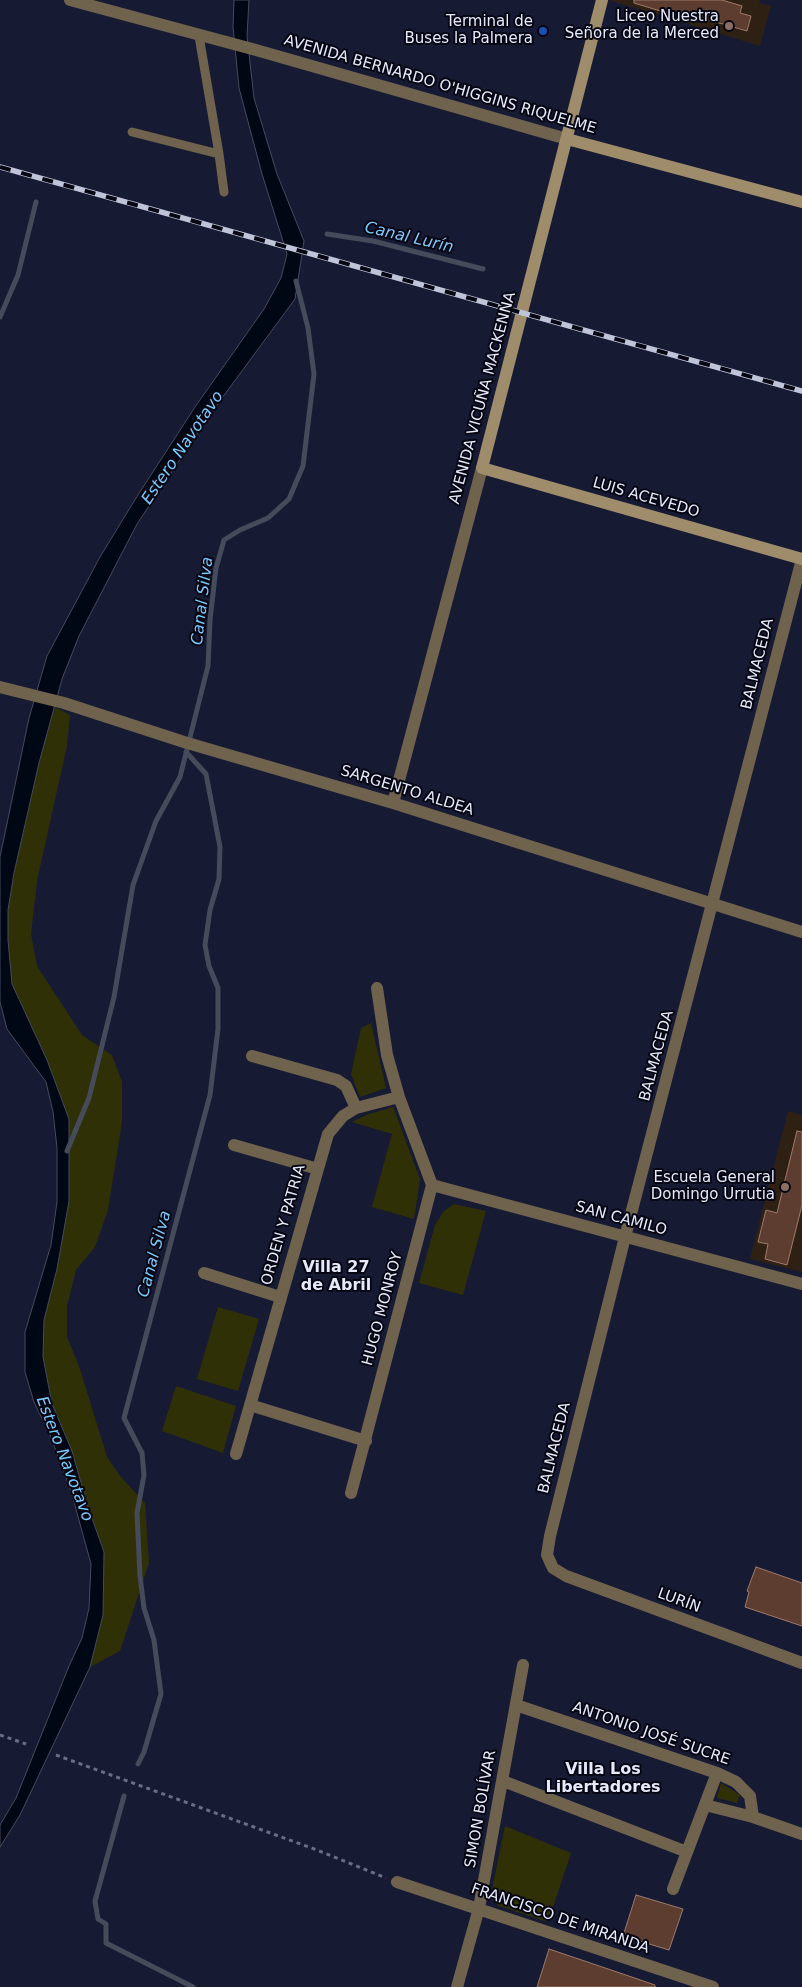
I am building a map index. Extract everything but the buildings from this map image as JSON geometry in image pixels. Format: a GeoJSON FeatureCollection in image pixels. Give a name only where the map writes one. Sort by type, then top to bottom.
{"type":"FeatureCollection","features":[{"type":"Feature","properties":{"kind":"main road","name":"AVENIDA VICUÑA MACKENNA"},"geometry":{"type":"LineString","coordinates":[[482,468],[602,0]]}},
{"type":"Feature","properties":{"kind":"main road","name":"AVENIDA BERNARDO O'HIGGINS RIQUELME"},"geometry":{"type":"LineString","coordinates":[[567,139],[802,202]]}},
{"type":"Feature","properties":{"kind":"main road","name":"LUIS ACEVEDO"},"geometry":{"type":"LineString","coordinates":[[482,468],[802,559]]}},
{"type":"Feature","properties":{"kind":"street","name":"AVENIDA BERNARDO O'HIGGINS RIQUELME"},"geometry":{"type":"LineString","coordinates":[[70,0],[256,50],[567,139]]}},
{"type":"Feature","properties":{"kind":"street","name":"AVENIDA VICUÑA MACKENNA"},"geometry":{"type":"LineString","coordinates":[[393,803],[482,468]]}},
{"type":"Feature","properties":{"kind":"street","name":"BALMACEDA"},"geometry":{"type":"LineString","coordinates":[[549,1562],[547,1548],[625,1237],[714,904],[802,559]]}},
{"type":"Feature","properties":{"kind":"street","name":"SARGENTO ALDEA"},"geometry":{"type":"LineString","coordinates":[[0,687],[64,703],[184,742],[393,803],[802,932]]}},
{"type":"Feature","properties":{"kind":"street"},"geometry":{"type":"LineString","coordinates":[[377,988],[387,1055],[399,1097],[432,1186]]}},
{"type":"Feature","properties":{"kind":"street"},"geometry":{"type":"LineString","coordinates":[[252,1056],[337,1080],[346,1086],[356,1108]]}},
{"type":"Feature","properties":{"kind":"street","name":"ORDEN Y PATRIA"},"geometry":{"type":"LineString","coordinates":[[236,1454],[328,1134],[342,1116],[356,1108],[399,1097]]}},
{"type":"Feature","properties":{"kind":"street"},"geometry":{"type":"LineString","coordinates":[[234,1145],[318,1169]]}},
{"type":"Feature","properties":{"kind":"street","name":"SAN CAMILO"},"geometry":{"type":"LineString","coordinates":[[432,1186],[802,1284]]}},
{"type":"Feature","properties":{"kind":"street","name":"HUGO MONROY"},"geometry":{"type":"LineString","coordinates":[[351,1493],[432,1186]]}},
{"type":"Feature","properties":{"kind":"street"},"geometry":{"type":"LineString","coordinates":[[204,1273],[280,1297]]}},
{"type":"Feature","properties":{"kind":"street"},"geometry":{"type":"LineString","coordinates":[[250,1405],[366,1441]]}},
{"type":"Feature","properties":{"kind":"street","name":"LURÍN"},"geometry":{"type":"LineString","coordinates":[[549,1562],[553,1568],[566,1576],[802,1663]]}},
{"type":"Feature","properties":{"kind":"street","name":"SIMON BOLÍVAR"},"geometry":{"type":"LineString","coordinates":[[457,1987],[479,1908],[523,1665]]}},
{"type":"Feature","properties":{"kind":"street","name":"ANTONIO JOSÉ SUCRE"},"geometry":{"type":"LineString","coordinates":[[516,1705],[717,1773],[736,1782],[750,1796],[753,1817]]}},
{"type":"Feature","properties":{"kind":"street"},"geometry":{"type":"LineString","coordinates":[[673,1889],[717,1773]]}},
{"type":"Feature","properties":{"kind":"street"},"geometry":{"type":"LineString","coordinates":[[503,1781],[687,1852]]}},
{"type":"Feature","properties":{"kind":"street"},"geometry":{"type":"LineString","coordinates":[[705,1805],[753,1817],[802,1834]]}},
{"type":"Feature","properties":{"kind":"street","name":"FRANCISCO DE MIRANDA"},"geometry":{"type":"LineString","coordinates":[[397,1882],[713,1987]]}},
{"type":"Feature","properties":{"kind":"lane"},"geometry":{"type":"LineString","coordinates":[[199,36],[224,192]]}},
{"type":"Feature","properties":{"kind":"lane"},"geometry":{"type":"LineString","coordinates":[[132,132],[219,154]]}},
{"type":"Feature","properties":{"kind":"path"},"geometry":{"type":"LineString","coordinates":[[0,1735],[26,1744]]}},
{"type":"Feature","properties":{"kind":"path"},"geometry":{"type":"LineString","coordinates":[[56,1755],[316,1850],[397,1882]]}},
{"type":"Feature","properties":{"kind":"shaded area","name":"Liceo Nuestra Señora de la Merced"},"geometry":{"type":"Polygon","coordinates":[[[609,0],[760,0],[759,3],[771,6],[760,46],[609,0]]]}},
{"type":"Feature","properties":{"kind":"shaded area"},"geometry":{"type":"Polygon","coordinates":[[[55,707],[70,715],[67,746],[37,881],[31,934],[37,966],[82,1035],[112,1055],[122,1082],[122,1122],[108,1210],[95,1247],[76,1270],[67,1306],[67,1337],[80,1369],[107,1457],[120,1476],[145,1503],[149,1563],[120,1651],[90,1667],[103,1615],[104,1552],[88,1507],[72,1451],[52,1404],[43,1357],[44,1320],[57,1269],[69,1201],[69,1119],[47,1060],[12,984],[8,940],[8,910],[14,873],[39,763],[55,707]]]}},
{"type":"Feature","properties":{"kind":"shaded area"},"geometry":{"type":"Polygon","coordinates":[[[371,1023],[386,1088],[360,1097],[351,1074],[361,1028],[371,1023]]]}},
{"type":"Feature","properties":{"kind":"shaded area"},"geometry":{"type":"Polygon","coordinates":[[[393,1107],[420,1179],[414,1219],[372,1207],[392,1134],[352,1122],[366,1115],[393,1107]]]}},
{"type":"Feature","properties":{"kind":"shaded area","name":"Escuela General Domingo Urrutia"},"geometry":{"type":"Polygon","coordinates":[[[788,1111],[802,1115],[802,1272],[750,1259],[788,1111]]]}},
{"type":"Feature","properties":{"kind":"shaded area"},"geometry":{"type":"Polygon","coordinates":[[[454,1204],[486,1211],[463,1295],[419,1283],[435,1225],[444,1211],[454,1204]]]}},
{"type":"Feature","properties":{"kind":"shaded area"},"geometry":{"type":"Polygon","coordinates":[[[218,1307],[259,1319],[238,1391],[197,1379],[218,1307]]]}},
{"type":"Feature","properties":{"kind":"shaded area"},"geometry":{"type":"Polygon","coordinates":[[[176,1386],[236,1406],[223,1453],[162,1431],[176,1386]]]}},
{"type":"Feature","properties":{"kind":"shaded area"},"geometry":{"type":"Polygon","coordinates":[[[721,1783],[740,1795],[737,1803],[717,1798],[721,1783]]]}},
{"type":"Feature","properties":{"kind":"shaded area"},"geometry":{"type":"Polygon","coordinates":[[[505,1826],[571,1853],[548,1922],[499,1906],[493,1901],[491,1894],[505,1826]]]}},
{"type":"Feature","properties":{"kind":"water","name":"Estero Navotavo"},"geometry":{"type":"Polygon","coordinates":[[[234,0],[249,0],[247,36],[254,98],[277,174],[304,241],[295,299],[211,413],[137,524],[79,636],[62,679],[39,763],[14,873],[8,910],[8,940],[12,984],[47,1060],[69,1119],[69,1201],[57,1269],[44,1320],[43,1357],[52,1404],[72,1451],[88,1507],[104,1552],[103,1615],[90,1667],[20,1815],[0,1847],[0,1825],[16,1798],[82,1638],[89,1608],[91,1564],[71,1491],[50,1435],[34,1402],[25,1372],[25,1332],[51,1245],[57,1202],[57,1148],[53,1112],[46,1082],[7,1029],[0,1002],[0,857],[29,718],[47,656],[100,557],[136,498],[195,407],[264,309],[281,278],[287,254],[262,174],[239,88],[233,27],[234,0]]]}},
{"type":"Feature","properties":{"kind":"waterway"},"geometry":{"type":"LineString","coordinates":[[0,317],[18,275],[36,202]]}},
{"type":"Feature","properties":{"kind":"waterway","name":"Canal Lurín"},"geometry":{"type":"LineString","coordinates":[[327,234],[373,241],[483,269]]}},
{"type":"Feature","properties":{"kind":"waterway","name":"Canal Silva"},"geometry":{"type":"LineString","coordinates":[[67,1151],[89,1098],[114,997],[133,885],[156,821],[180,777],[208,666],[210,620],[216,568],[224,540],[240,530],[268,518],[289,499],[303,466],[314,374],[308,328],[296,281]]}},
{"type":"Feature","properties":{"kind":"waterway","name":"Canal Silva"},"geometry":{"type":"LineString","coordinates":[[138,1764],[144,1752],[161,1694],[154,1640],[144,1608],[140,1576],[137,1513],[144,1475],[142,1453],[124,1418],[210,1095],[218,1029],[218,988],[209,966],[205,945],[210,910],[219,879],[220,847],[206,774],[186,752]]}},
{"type":"Feature","properties":{"kind":"waterway","name":"Canal Silva"},"geometry":{"type":"LineString","coordinates":[[124,1796],[95,1901],[98,1919],[106,1924],[106,1943],[193,1987]]}},
{"type":"Feature","properties":{"kind":"railway"},"geometry":{"type":"LineString","coordinates":[[0,167],[802,391]]}},
{"type":"Feature","properties":{"kind":"place","name":"Liceo Nuestra Señora de la Merced"},"geometry":{"type":"Point","coordinates":[729,26]}},
{"type":"Feature","properties":{"kind":"place","name":"Terminal de Buses la Palmera"},"geometry":{"type":"Point","coordinates":[543,31]}},
{"type":"Feature","properties":{"kind":"place","name":"Escuela General Domingo Urrutia"},"geometry":{"type":"Point","coordinates":[785,1187]}},
{"type":"Feature","properties":{"kind":"district","name":"Villa 27 de Abril"},"geometry":{"type":"Point","coordinates":[336,1277]}},
{"type":"Feature","properties":{"kind":"district","name":"Villa Los Libertadores"},"geometry":{"type":"Point","coordinates":[603,1779]}}]}
